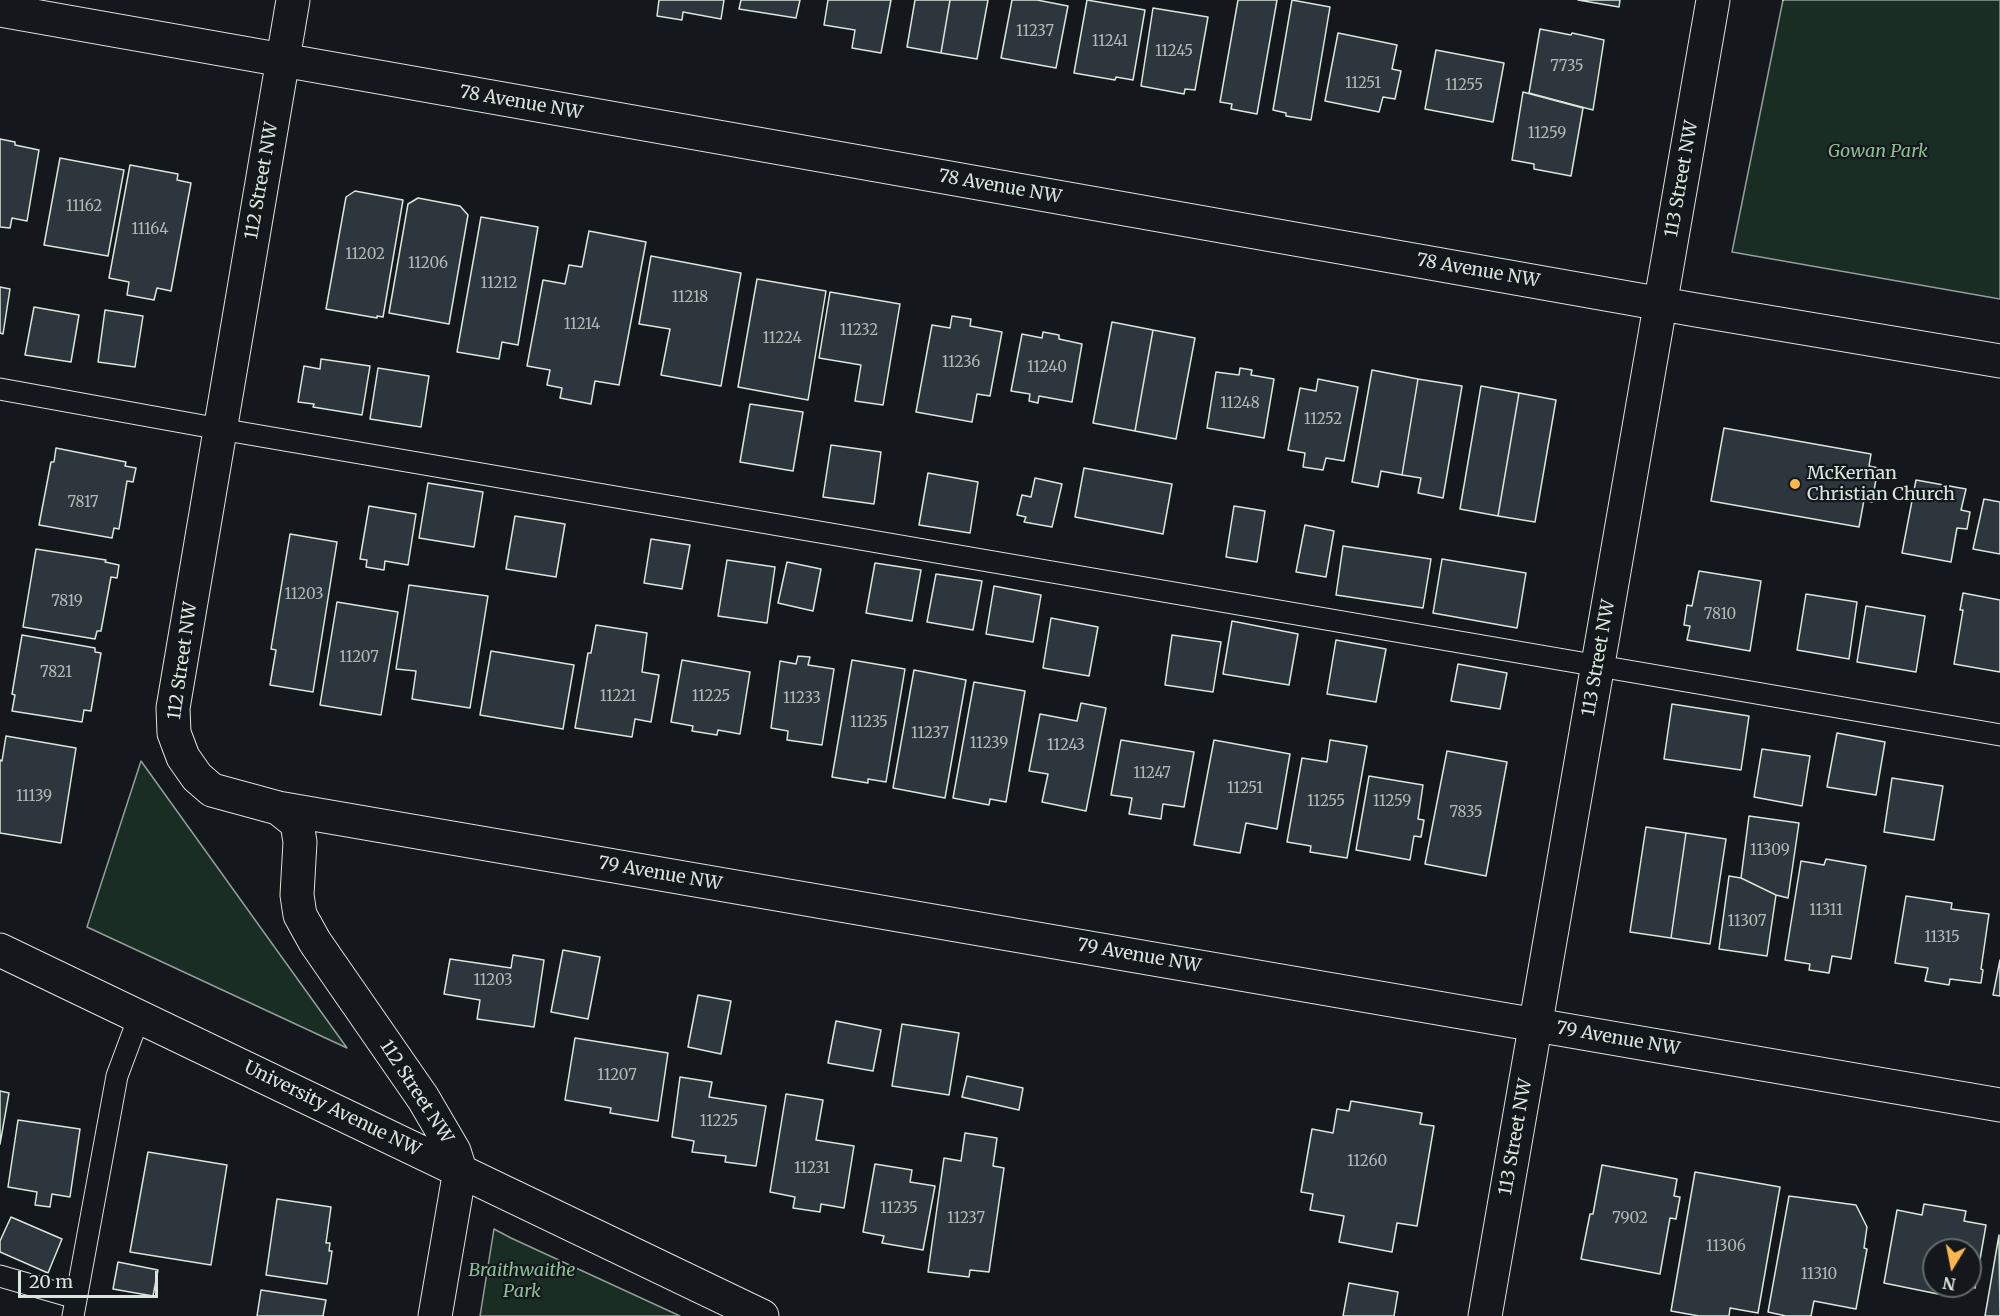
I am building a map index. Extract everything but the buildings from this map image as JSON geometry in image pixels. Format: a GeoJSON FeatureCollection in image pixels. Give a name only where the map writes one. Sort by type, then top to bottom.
{"type":"FeatureCollection","features":[{"type":"Feature","properties":{"kind":"street","name":"112 Street NW"},"geometry":{"type":"LineString","coordinates":[[293,0],[173,708],[174,733],[183,756],[197,777],[212,790],[278,808],[297,823],[300,842],[297,895],[300,915],[315,942],[423,1098],[447,1137],[460,1170]]}},
{"type":"Feature","properties":{"kind":"street","name":"113 Street NW"},"geometry":{"type":"LineString","coordinates":[[1485,1316],[1713,0]]}},
{"type":"Feature","properties":{"kind":"street","name":"78 Avenue NW"},"geometry":{"type":"LineString","coordinates":[[0,10],[2000,361]]}},
{"type":"Feature","properties":{"kind":"street","name":"79 Avenue NW"},"geometry":{"type":"LineString","coordinates":[[278,808],[2000,1105]]}},
{"type":"Feature","properties":{"kind":"street","name":"University Avenue NW"},"geometry":{"type":"LineString","coordinates":[[0,950],[762,1316]]}},
{"type":"Feature","properties":{"kind":"street"},"geometry":{"type":"LineString","coordinates":[[435,1316],[460,1170]]}},
{"type":"Feature","properties":{"kind":"lane"},"geometry":{"type":"LineString","coordinates":[[0,389],[220,429],[1598,664],[2000,735]]}},
{"type":"Feature","properties":{"kind":"lane"},"geometry":{"type":"LineString","coordinates":[[0,1276],[75,1307],[117,1076],[139,1017]]}},
{"type":"Feature","properties":{"kind":"green space","name":"Gowan Park"},"geometry":{"type":"Polygon","coordinates":[[[1783,0],[2000,0],[2000,299],[1732,252],[1783,0]]]}},
{"type":"Feature","properties":{"kind":"green space"},"geometry":{"type":"Polygon","coordinates":[[[141,761],[347,1048],[87,927],[141,761]]]}},
{"type":"Feature","properties":{"kind":"green space","name":"Braithwaithe Park"},"geometry":{"type":"Polygon","coordinates":[[[494,1229],[511,1238],[680,1316],[480,1316],[494,1229]]]}},
{"type":"Feature","properties":{"kind":"place","name":"McKernan Christian Church"},"geometry":{"type":"Point","coordinates":[1795,484]}}]}
